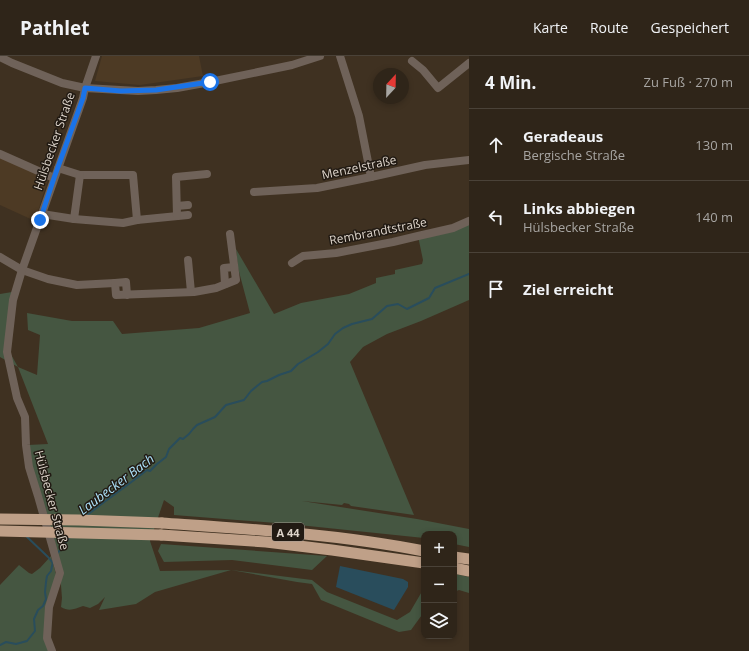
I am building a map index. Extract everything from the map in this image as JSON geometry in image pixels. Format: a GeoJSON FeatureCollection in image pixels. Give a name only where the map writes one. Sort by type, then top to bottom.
{"type":"FeatureCollection","features":[{"type":"Feature","properties":{"kind":"highway","name":"A 44"},"geometry":{"type":"LineString","coordinates":[[0,519],[162,523],[268,530],[346,539],[421,551]]}},
{"type":"Feature","properties":{"kind":"highway","name":"A 44"},"geometry":{"type":"LineString","coordinates":[[0,531],[161,535],[266,542],[421,563]]}},
{"type":"Feature","properties":{"kind":"highway"},"geometry":{"type":"LineString","coordinates":[[457,558],[469,560]]}},
{"type":"Feature","properties":{"kind":"highway"},"geometry":{"type":"LineString","coordinates":[[457,569],[469,571]]}},
{"type":"Feature","properties":{"kind":"street","name":"Hülsbecker Straße"},"geometry":{"type":"LineString","coordinates":[[52,651],[47,638],[49,608],[60,573],[29,467],[26,445],[25,418],[17,398],[7,352],[13,300],[22,270],[83,98],[96,56]]}},
{"type":"Feature","properties":{"kind":"street"},"geometry":{"type":"LineString","coordinates":[[0,57],[13,60],[62,83],[85,88],[138,91],[177,88],[210,82],[292,65],[320,56]]}},
{"type":"Feature","properties":{"kind":"street"},"geometry":{"type":"LineString","coordinates":[[340,56],[359,116],[371,177]]}},
{"type":"Feature","properties":{"kind":"street"},"geometry":{"type":"LineString","coordinates":[[412,61],[423,70],[438,88],[469,63]]}},
{"type":"Feature","properties":{"kind":"street"},"geometry":{"type":"LineString","coordinates":[[0,154],[54,178]]}},
{"type":"Feature","properties":{"kind":"street","name":"Menzelstraße"},"geometry":{"type":"LineString","coordinates":[[254,192],[317,188],[425,165],[469,160]]}},
{"type":"Feature","properties":{"kind":"street"},"geometry":{"type":"LineString","coordinates":[[58,168],[80,175],[133,175],[137,220]]}},
{"type":"Feature","properties":{"kind":"street"},"geometry":{"type":"LineString","coordinates":[[177,216],[176,177],[207,174]]}},
{"type":"Feature","properties":{"kind":"street"},"geometry":{"type":"LineString","coordinates":[[74,220],[80,175]]}},
{"type":"Feature","properties":{"kind":"street"},"geometry":{"type":"LineString","coordinates":[[177,206],[188,206]]}},
{"type":"Feature","properties":{"kind":"street"},"geometry":{"type":"LineString","coordinates":[[42,214],[74,220],[123,223],[137,220],[188,215]]}},
{"type":"Feature","properties":{"kind":"street","name":"Rembrandtstraße"},"geometry":{"type":"LineString","coordinates":[[292,263],[303,256],[336,253],[412,238],[453,228],[469,221]]}},
{"type":"Feature","properties":{"kind":"street"},"geometry":{"type":"LineString","coordinates":[[0,257],[22,270],[48,279],[77,285],[126,282],[127,295],[191,292],[216,288],[225,284],[224,268],[234,267],[230,234]]}},
{"type":"Feature","properties":{"kind":"street"},"geometry":{"type":"LineString","coordinates":[[188,260],[191,292]]}},
{"type":"Feature","properties":{"kind":"shaded area"},"geometry":{"type":"Polygon","coordinates":[[[102,56],[199,56],[203,76],[140,85],[95,81],[102,56]]]}},
{"type":"Feature","properties":{"kind":"shaded area"},"geometry":{"type":"Polygon","coordinates":[[[0,157],[48,179],[35,221],[0,205],[0,157]]]}},
{"type":"Feature","properties":{"kind":"green space"},"geometry":{"type":"Polygon","coordinates":[[[469,221],[469,300],[387,334],[363,347],[350,362],[414,515],[351,506],[344,503],[342,505],[302,501],[417,519],[469,529],[469,547],[457,545],[457,531],[421,531],[421,538],[289,524],[174,515],[174,507],[164,500],[150,541],[160,571],[231,570],[155,592],[136,604],[99,610],[105,597],[98,604],[90,608],[83,606],[72,610],[64,609],[61,607],[62,598],[60,573],[30,466],[28,445],[48,444],[18,367],[37,375],[40,335],[28,330],[27,313],[72,321],[113,321],[122,334],[199,328],[250,313],[238,268],[236,249],[274,314],[301,303],[349,294],[376,283],[376,278],[395,274],[395,270],[422,264],[423,260],[418,236],[469,221]]]}},
{"type":"Feature","properties":{"kind":"green space"},"geometry":{"type":"Polygon","coordinates":[[[12,292],[9,351],[18,367],[0,357],[0,294],[12,292]]]}},
{"type":"Feature","properties":{"kind":"green space"},"geometry":{"type":"Polygon","coordinates":[[[161,544],[327,556],[312,570],[232,560],[164,562],[158,551],[161,544]]]}},
{"type":"Feature","properties":{"kind":"green space"},"geometry":{"type":"Polygon","coordinates":[[[51,556],[56,574],[49,651],[0,651],[0,585],[19,565],[32,574],[51,556]]]}},
{"type":"Feature","properties":{"kind":"green space"},"geometry":{"type":"Polygon","coordinates":[[[231,570],[312,580],[327,592],[397,620],[410,612],[421,593],[421,616],[411,630],[399,632],[321,600],[312,584],[231,570]]]}},
{"type":"Feature","properties":{"kind":"green space"},"geometry":{"type":"Polygon","coordinates":[[[457,574],[469,577],[469,593],[457,591],[457,574]]]}},
{"type":"Feature","properties":{"kind":"water"},"geometry":{"type":"Polygon","coordinates":[[[340,566],[403,579],[408,582],[408,587],[394,610],[336,587],[340,566]]]}},
{"type":"Feature","properties":{"kind":"waterway","name":"Laubecker Bach"},"geometry":{"type":"LineString","coordinates":[[86,516],[147,470],[150,471],[166,457],[169,449],[180,438],[183,439],[197,425],[215,417],[226,405],[244,400],[251,391],[262,382],[291,371],[298,364],[328,344],[335,334],[343,328],[372,319],[387,306],[398,304],[407,309],[429,298],[435,288],[469,274]]}},
{"type":"Feature","properties":{"kind":"waterway"},"geometry":{"type":"LineString","coordinates":[[25,535],[52,562]]}},
{"type":"Feature","properties":{"kind":"waterway","name":"Laubecker Bach"},"geometry":{"type":"LineString","coordinates":[[57,554],[70,537]]}},
{"type":"Feature","properties":{"kind":"waterway","name":"Laubecker Bach"},"geometry":{"type":"LineString","coordinates":[[0,645],[6,642],[16,644],[27,641],[35,631],[34,619],[38,610],[43,606],[46,599],[45,592],[47,576],[51,571],[53,561]]}},
{"type":"Feature","properties":{"kind":"route"},"geometry":{"type":"LineString","coordinates":[[40,220],[83,98],[85,88],[138,91],[177,88],[210,82]]}}]}
